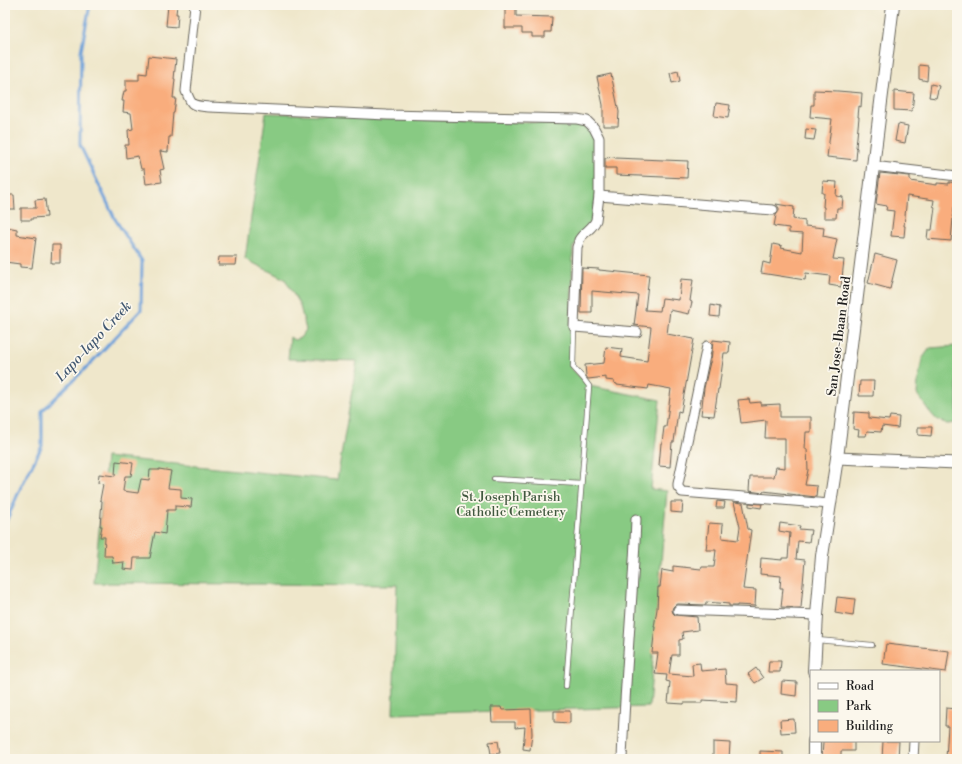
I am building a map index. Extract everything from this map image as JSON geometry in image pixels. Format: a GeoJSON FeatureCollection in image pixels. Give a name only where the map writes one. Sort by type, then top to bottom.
{"type":"FeatureCollection","features":[{"type":"Feature","properties":{"kind":"main road","name":"San Jose-Ibaan Road"},"geometry":{"type":"LineString","coordinates":[[814,670],[822,556],[837,458],[893,5]]}},
{"type":"Feature","properties":{"kind":"main road"},"geometry":{"type":"LineString","coordinates":[[814,742],[814,759]]}},
{"type":"Feature","properties":{"kind":"street"},"geometry":{"type":"LineString","coordinates":[[194,5],[186,91],[190,101],[195,106],[387,115],[576,119],[587,121],[594,128],[599,138],[599,196],[596,220],[594,224],[582,235],[577,247],[574,327],[637,332]]}},
{"type":"Feature","properties":{"kind":"street"},"geometry":{"type":"LineString","coordinates":[[873,166],[957,176]]}},
{"type":"Feature","properties":{"kind":"street"},"geometry":{"type":"LineString","coordinates":[[599,196],[773,210]]}},
{"type":"Feature","properties":{"kind":"street"},"geometry":{"type":"LineString","coordinates":[[707,346],[678,484],[679,490],[682,492],[830,504]]}},
{"type":"Feature","properties":{"kind":"street"},"geometry":{"type":"LineString","coordinates":[[837,458],[957,463]]}},
{"type":"Feature","properties":{"kind":"street"},"geometry":{"type":"LineString","coordinates":[[622,759],[636,519]]}},
{"type":"Feature","properties":{"kind":"street"},"geometry":{"type":"LineString","coordinates":[[678,610],[817,616]]}},
{"type":"Feature","properties":{"kind":"street"},"geometry":{"type":"LineString","coordinates":[[913,759],[914,742]]}},
{"type":"Feature","properties":{"kind":"lane"},"geometry":{"type":"LineString","coordinates":[[566,686],[589,386],[572,367],[574,327]]}},
{"type":"Feature","properties":{"kind":"lane"},"geometry":{"type":"LineString","coordinates":[[494,479],[581,484]]}},
{"type":"Feature","properties":{"kind":"lane"},"geometry":{"type":"LineString","coordinates":[[816,640],[872,645]]}},
{"type":"Feature","properties":{"kind":"green space","name":"St. Joseph Parish Catholic Cemetery"},"geometry":{"type":"Polygon","coordinates":[[[266,113],[578,124],[590,129],[595,138],[596,195],[593,222],[573,247],[570,367],[589,386],[660,400],[651,489],[667,491],[649,707],[393,714],[397,585],[94,583],[106,457],[337,480],[357,361],[288,359],[290,337],[294,340],[300,338],[306,330],[300,306],[285,279],[245,259],[266,113]]]}},
{"type":"Feature","properties":{"kind":"green space"},"geometry":{"type":"Polygon","coordinates":[[[957,346],[957,423],[947,424],[936,419],[917,394],[918,381],[922,359],[930,348],[957,346]]]}},
{"type":"Feature","properties":{"kind":"building"},"geometry":{"type":"Polygon","coordinates":[[[168,5],[177,5],[177,27],[166,26],[168,5]]]}},
{"type":"Feature","properties":{"kind":"building"},"geometry":{"type":"Polygon","coordinates":[[[505,5],[516,5],[516,16],[552,17],[551,32],[545,32],[545,37],[532,37],[532,33],[522,33],[522,28],[505,28],[505,5]]]}},
{"type":"Feature","properties":{"kind":"building"},"geometry":{"type":"Polygon","coordinates":[[[149,56],[176,59],[173,98],[176,98],[171,137],[169,137],[168,152],[160,151],[164,169],[160,170],[162,182],[146,184],[144,169],[141,169],[138,156],[126,158],[125,145],[129,145],[128,130],[133,129],[131,113],[123,112],[124,101],[122,101],[124,91],[126,91],[126,80],[139,80],[139,73],[147,74],[149,56]]]}},
{"type":"Feature","properties":{"kind":"building"},"geometry":{"type":"Polygon","coordinates":[[[919,65],[928,66],[927,81],[919,79],[919,65]]]}},
{"type":"Feature","properties":{"kind":"building"},"geometry":{"type":"Polygon","coordinates":[[[678,71],[680,81],[672,83],[670,73],[678,71]]]}},
{"type":"Feature","properties":{"kind":"building"},"geometry":{"type":"Polygon","coordinates":[[[611,74],[619,112],[618,126],[603,126],[603,105],[597,77],[611,74]]]}},
{"type":"Feature","properties":{"kind":"building"},"geometry":{"type":"Polygon","coordinates":[[[931,84],[939,86],[936,98],[929,97],[931,84]]]}},
{"type":"Feature","properties":{"kind":"building"},"geometry":{"type":"Polygon","coordinates":[[[814,90],[862,93],[861,107],[859,106],[858,117],[856,160],[827,157],[832,119],[810,117],[811,105],[814,105],[814,90]]]}},
{"type":"Feature","properties":{"kind":"building"},"geometry":{"type":"Polygon","coordinates":[[[894,91],[914,93],[912,111],[894,110],[894,91]]]}},
{"type":"Feature","properties":{"kind":"building"},"geometry":{"type":"Polygon","coordinates":[[[716,103],[730,105],[728,118],[714,116],[716,103]]]}},
{"type":"Feature","properties":{"kind":"building"},"geometry":{"type":"Polygon","coordinates":[[[898,124],[908,126],[905,143],[895,141],[898,124]]]}},
{"type":"Feature","properties":{"kind":"building"},"geometry":{"type":"Polygon","coordinates":[[[806,129],[816,130],[814,140],[805,139],[806,129]]]}},
{"type":"Feature","properties":{"kind":"building"},"geometry":{"type":"Polygon","coordinates":[[[615,157],[688,161],[687,178],[616,175],[616,168],[605,168],[605,158],[615,157]]]}},
{"type":"Feature","properties":{"kind":"building"},"geometry":{"type":"Polygon","coordinates":[[[880,173],[910,176],[910,181],[937,185],[937,183],[957,183],[957,208],[954,207],[951,241],[927,239],[928,230],[932,230],[935,207],[933,206],[934,200],[907,196],[904,237],[891,236],[894,211],[886,210],[887,206],[876,204],[880,173]]]}},
{"type":"Feature","properties":{"kind":"building"},"geometry":{"type":"Polygon","coordinates":[[[823,181],[837,182],[836,196],[843,197],[842,208],[837,208],[836,218],[824,218],[824,193],[822,193],[823,181]]]}},
{"type":"Feature","properties":{"kind":"building"},"geometry":{"type":"Polygon","coordinates":[[[5,195],[14,195],[15,209],[5,209],[5,195]]]}},
{"type":"Feature","properties":{"kind":"building"},"geometry":{"type":"Polygon","coordinates":[[[45,199],[47,217],[32,218],[32,220],[21,220],[21,208],[36,208],[35,200],[45,199]]]}},
{"type":"Feature","properties":{"kind":"building"},"geometry":{"type":"Polygon","coordinates":[[[776,204],[794,207],[793,219],[805,221],[805,226],[824,228],[823,236],[837,239],[833,259],[844,260],[841,287],[829,285],[830,276],[806,273],[805,280],[761,273],[763,262],[770,264],[773,244],[782,246],[781,248],[802,252],[803,234],[789,233],[789,228],[774,226],[776,215],[779,211],[776,204]]]}},
{"type":"Feature","properties":{"kind":"building"},"geometry":{"type":"Polygon","coordinates":[[[7,227],[17,229],[17,235],[36,238],[32,268],[20,267],[20,264],[5,262],[5,240],[7,227]]]}},
{"type":"Feature","properties":{"kind":"building"},"geometry":{"type":"Polygon","coordinates":[[[52,245],[60,245],[60,263],[51,263],[52,245]]]}},
{"type":"Feature","properties":{"kind":"building"},"geometry":{"type":"Polygon","coordinates":[[[875,254],[897,260],[890,289],[868,283],[875,254]]]}},
{"type":"Feature","properties":{"kind":"building"},"geometry":{"type":"Polygon","coordinates":[[[219,257],[237,257],[236,265],[218,265],[219,257]]]}},
{"type":"Feature","properties":{"kind":"building"},"geometry":{"type":"Polygon","coordinates":[[[582,268],[649,275],[645,310],[660,311],[662,298],[679,300],[681,279],[693,280],[690,301],[692,302],[689,314],[670,310],[667,334],[694,339],[681,412],[678,411],[674,442],[672,442],[670,467],[659,466],[661,443],[664,427],[666,427],[671,389],[649,385],[648,389],[617,385],[614,381],[606,380],[606,377],[588,379],[586,376],[585,365],[604,363],[606,347],[622,349],[621,357],[647,361],[651,327],[634,325],[638,295],[592,291],[592,313],[581,313],[582,268]]]}},
{"type":"Feature","properties":{"kind":"building"},"geometry":{"type":"Polygon","coordinates":[[[711,305],[720,307],[719,317],[710,316],[711,305]]]}},
{"type":"Feature","properties":{"kind":"building"},"geometry":{"type":"Polygon","coordinates":[[[713,340],[730,342],[729,353],[724,353],[714,416],[701,415],[704,388],[711,362],[713,340]]]}},
{"type":"Feature","properties":{"kind":"building"},"geometry":{"type":"Polygon","coordinates":[[[860,381],[874,381],[873,396],[859,396],[860,381]]]}},
{"type":"Feature","properties":{"kind":"building"},"geometry":{"type":"Polygon","coordinates":[[[749,399],[750,403],[761,402],[761,405],[780,404],[780,417],[811,417],[811,432],[806,432],[805,449],[807,449],[808,470],[805,485],[817,486],[816,497],[763,491],[763,493],[749,491],[750,477],[774,477],[776,467],[785,468],[785,438],[765,438],[766,420],[741,423],[738,400],[749,399]]]}},
{"type":"Feature","properties":{"kind":"building"},"geometry":{"type":"Polygon","coordinates":[[[854,412],[869,413],[869,418],[889,420],[890,416],[899,417],[898,428],[882,426],[881,432],[867,431],[866,436],[858,436],[859,430],[853,429],[854,412]]]}},
{"type":"Feature","properties":{"kind":"building"},"geometry":{"type":"Polygon","coordinates":[[[918,427],[932,427],[931,436],[918,435],[918,427]]]}},
{"type":"Feature","properties":{"kind":"building"},"geometry":{"type":"Polygon","coordinates":[[[116,461],[133,463],[131,476],[125,476],[123,491],[138,493],[141,479],[149,480],[150,470],[159,469],[171,471],[168,488],[181,489],[181,498],[192,499],[191,507],[175,506],[175,510],[167,510],[165,534],[155,532],[150,558],[134,558],[133,570],[123,569],[124,562],[113,563],[112,556],[104,556],[105,537],[100,537],[102,526],[100,526],[102,501],[100,500],[103,484],[98,483],[99,474],[115,476],[116,461]]]}},
{"type":"Feature","properties":{"kind":"building"},"geometry":{"type":"Polygon","coordinates":[[[717,501],[725,502],[724,508],[716,508],[717,501]]]}},
{"type":"Feature","properties":{"kind":"building"},"geometry":{"type":"Polygon","coordinates":[[[671,502],[683,502],[682,513],[671,512],[671,502]]]}},
{"type":"Feature","properties":{"kind":"building"},"geometry":{"type":"Polygon","coordinates":[[[734,502],[743,503],[748,529],[751,530],[743,589],[756,590],[755,606],[729,606],[729,604],[706,602],[706,605],[675,605],[672,610],[675,615],[697,617],[698,630],[682,632],[683,639],[679,640],[679,655],[672,655],[669,674],[693,676],[692,664],[700,663],[701,671],[725,669],[726,683],[738,684],[737,702],[702,700],[702,703],[668,703],[670,682],[666,681],[667,675],[655,674],[658,653],[652,653],[658,587],[660,587],[662,570],[673,572],[673,566],[701,569],[702,567],[714,567],[716,550],[706,550],[709,523],[723,524],[722,538],[738,540],[740,527],[734,502]]]}},
{"type":"Feature","properties":{"kind":"building"},"geometry":{"type":"Polygon","coordinates":[[[749,503],[762,504],[761,508],[749,506],[749,503]]]}},
{"type":"Feature","properties":{"kind":"building"},"geometry":{"type":"Polygon","coordinates":[[[780,523],[800,526],[799,529],[811,530],[809,542],[798,541],[796,559],[805,560],[801,608],[781,607],[783,588],[780,588],[781,576],[760,574],[761,558],[782,560],[782,558],[788,558],[790,533],[779,531],[780,523]]]}},
{"type":"Feature","properties":{"kind":"building"},"geometry":{"type":"Polygon","coordinates":[[[837,597],[855,599],[853,616],[835,613],[837,597]]]}},
{"type":"Feature","properties":{"kind":"building"},"geometry":{"type":"Polygon","coordinates":[[[886,644],[949,651],[946,672],[940,670],[883,664],[886,644]]]}},
{"type":"Feature","properties":{"kind":"building"},"geometry":{"type":"Polygon","coordinates":[[[769,661],[781,661],[780,672],[768,672],[769,661]]]}},
{"type":"Feature","properties":{"kind":"building"},"geometry":{"type":"Polygon","coordinates":[[[756,668],[763,678],[755,683],[748,674],[756,668]]]}},
{"type":"Feature","properties":{"kind":"building"},"geometry":{"type":"Polygon","coordinates":[[[782,681],[797,682],[796,696],[781,694],[782,681]]]}},
{"type":"Feature","properties":{"kind":"building"},"geometry":{"type":"Polygon","coordinates":[[[491,707],[501,707],[502,710],[531,709],[532,734],[530,750],[523,749],[525,727],[515,728],[515,722],[492,722],[491,707]]]}},
{"type":"Feature","properties":{"kind":"building"},"geometry":{"type":"Polygon","coordinates":[[[946,708],[957,709],[957,759],[946,759],[948,726],[945,726],[946,708]]]}},
{"type":"Feature","properties":{"kind":"building"},"geometry":{"type":"Polygon","coordinates":[[[554,711],[570,711],[570,723],[554,722],[554,711]]]}},
{"type":"Feature","properties":{"kind":"building"},"geometry":{"type":"Polygon","coordinates":[[[794,719],[795,732],[781,733],[780,720],[794,719]]]}},
{"type":"Feature","properties":{"kind":"building"},"geometry":{"type":"Polygon","coordinates":[[[498,741],[500,753],[491,754],[489,742],[498,741]]]}},
{"type":"Feature","properties":{"kind":"building"},"geometry":{"type":"Polygon","coordinates":[[[713,742],[730,743],[729,759],[713,759],[713,742]]]}},
{"type":"Feature","properties":{"kind":"building"},"geometry":{"type":"Polygon","coordinates":[[[823,742],[854,742],[854,751],[841,751],[841,759],[822,759],[823,742]]]}},
{"type":"Feature","properties":{"kind":"building"},"geometry":{"type":"Polygon","coordinates":[[[883,742],[899,742],[898,759],[882,759],[883,742]]]}},
{"type":"Feature","properties":{"kind":"building"},"geometry":{"type":"Polygon","coordinates":[[[760,751],[783,752],[783,759],[760,759],[760,751]]]}},
{"type":"Feature","properties":{"kind":"waterway","name":"Lapo-lapo Creek"},"geometry":{"type":"LineString","coordinates":[[5,524],[20,489],[42,446],[42,411],[92,362],[141,310],[142,261],[115,219],[80,145],[81,51],[90,5]]}}]}
